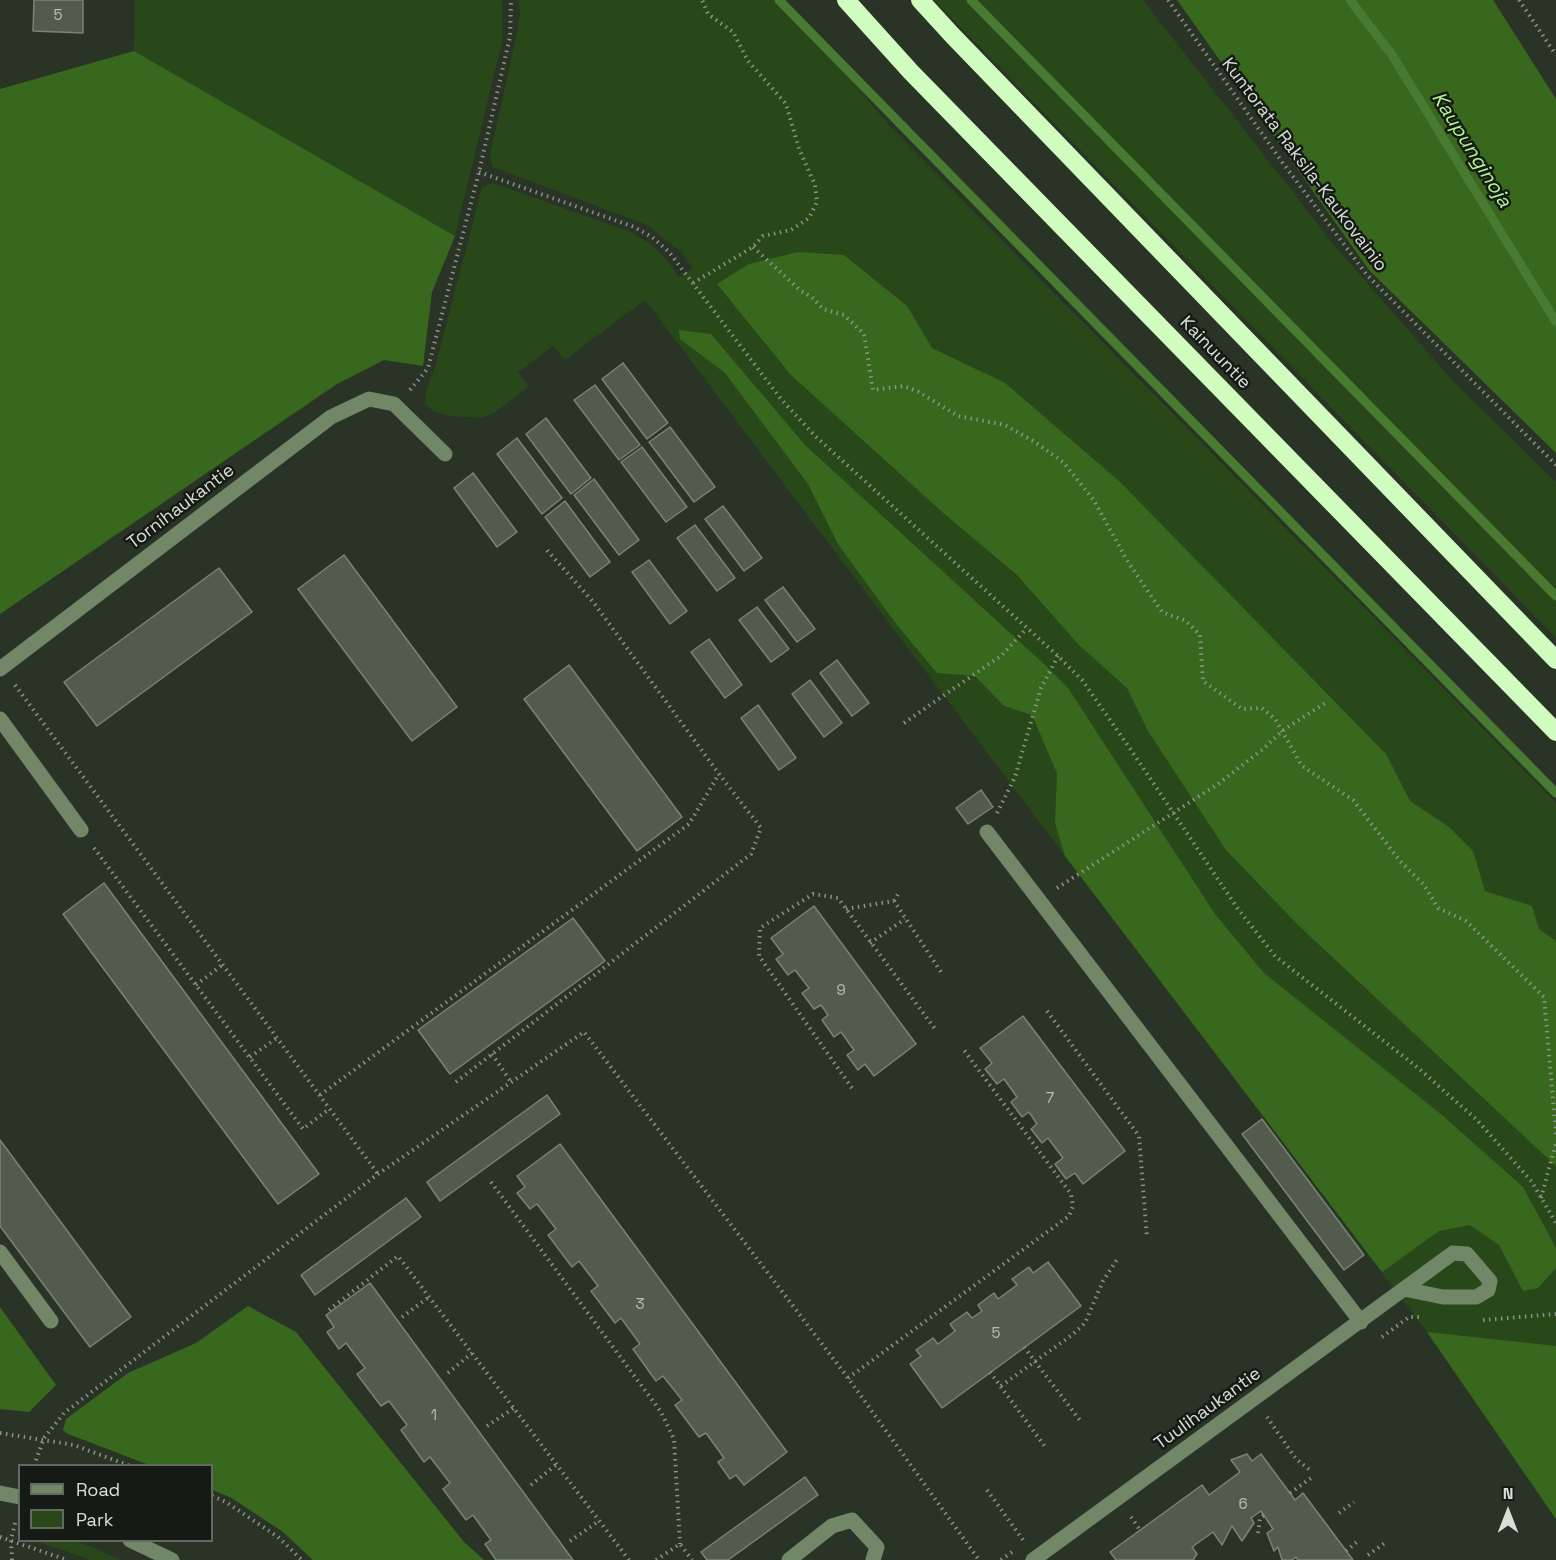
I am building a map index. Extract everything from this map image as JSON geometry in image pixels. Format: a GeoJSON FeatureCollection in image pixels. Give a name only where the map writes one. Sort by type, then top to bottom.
{"type":"FeatureCollection","features":[{"type":"Feature","properties":{"kind":"highway","name":"Kainuuntie"},"geometry":{"type":"LineString","coordinates":[[846,0],[911,72],[1556,732]]}},
{"type":"Feature","properties":{"kind":"highway","name":"Kainuuntie"},"geometry":{"type":"LineString","coordinates":[[921,0],[952,35],[1556,660]]}},
{"type":"Feature","properties":{"kind":"street","name":"Tornihaukantie"},"geometry":{"type":"LineString","coordinates":[[0,669],[331,417],[369,399],[394,404]]}},
{"type":"Feature","properties":{"kind":"street"},"geometry":{"type":"LineString","coordinates":[[394,404],[445,454]]}},
{"type":"Feature","properties":{"kind":"street"},"geometry":{"type":"LineString","coordinates":[[0,719],[81,830]]}},
{"type":"Feature","properties":{"kind":"street"},"geometry":{"type":"LineString","coordinates":[[987,832],[1361,1322]]}},
{"type":"Feature","properties":{"kind":"street"},"geometry":{"type":"LineString","coordinates":[[0,1252],[51,1321]]}},
{"type":"Feature","properties":{"kind":"street","name":"Tuulihaukantie"},"geometry":{"type":"LineString","coordinates":[[1033,1560],[1453,1253],[1467,1254],[1490,1281],[1488,1290],[1476,1297],[1443,1297],[1404,1289]]}},
{"type":"Feature","properties":{"kind":"street"},"geometry":{"type":"LineString","coordinates":[[0,1493],[18,1497]]}},
{"type":"Feature","properties":{"kind":"street"},"geometry":{"type":"LineString","coordinates":[[789,1560],[832,1526],[852,1520],[878,1547],[873,1560]]}},
{"type":"Feature","properties":{"kind":"street"},"geometry":{"type":"LineString","coordinates":[[134,1542],[172,1560]]}},
{"type":"Feature","properties":{"kind":"path"},"geometry":{"type":"LineString","coordinates":[[394,404],[412,389],[428,368],[479,171],[510,37],[511,0]]}},
{"type":"Feature","properties":{"kind":"path"},"geometry":{"type":"LineString","coordinates":[[693,283],[753,247],[763,236],[791,230],[808,218],[817,202],[815,185],[799,149],[786,104],[748,61],[733,32],[708,14],[702,0]]}},
{"type":"Feature","properties":{"kind":"path","name":"Kuntorata Raksila-Kaukovainio"},"geometry":{"type":"LineString","coordinates":[[1168,0],[1282,162],[1367,275],[1556,465]]}},
{"type":"Feature","properties":{"kind":"path"},"geometry":{"type":"LineString","coordinates":[[1519,0],[1556,55]]}},
{"type":"Feature","properties":{"kind":"path"},"geometry":{"type":"LineString","coordinates":[[479,171],[634,227],[652,237],[669,252],[780,399],[815,436],[1028,628],[1082,680],[1238,909],[1275,956],[1417,1067],[1477,1120],[1532,1182],[1556,1223]]}},
{"type":"Feature","properties":{"kind":"path"},"geometry":{"type":"LineString","coordinates":[[753,247],[801,291],[812,297],[822,309],[844,315],[864,334],[873,390],[904,386],[919,392],[958,416],[1005,425],[1035,442],[1063,462],[1094,499],[1128,562],[1162,612],[1186,621],[1200,635],[1203,681],[1242,710],[1262,708],[1275,720],[1302,766],[1353,800],[1400,861],[1424,885],[1438,908],[1466,921],[1544,997],[1556,1134]]}},
{"type":"Feature","properties":{"kind":"path"},"geometry":{"type":"LineString","coordinates":[[456,1082],[752,854],[761,828],[718,774],[594,603],[546,549]]}},
{"type":"Feature","properties":{"kind":"path"},"geometry":{"type":"LineString","coordinates":[[904,723],[1002,655],[1028,628]]}},
{"type":"Feature","properties":{"kind":"path"},"geometry":{"type":"LineString","coordinates":[[987,832],[1015,777],[1041,688],[1058,656]]}},
{"type":"Feature","properties":{"kind":"path"},"geometry":{"type":"LineString","coordinates":[[14,683],[378,1174]]}},
{"type":"Feature","properties":{"kind":"path"},"geometry":{"type":"LineString","coordinates":[[1039,900],[1218,784],[1282,730],[1325,703]]}},
{"type":"Feature","properties":{"kind":"path"},"geometry":{"type":"LineString","coordinates":[[320,1095],[690,824],[718,774]]}},
{"type":"Feature","properties":{"kind":"path"},"geometry":{"type":"LineString","coordinates":[[81,830],[303,1129],[329,1108]]}},
{"type":"Feature","properties":{"kind":"path"},"geometry":{"type":"LineString","coordinates":[[852,1088],[759,956],[760,928],[813,894],[838,898],[934,1029]]}},
{"type":"Feature","properties":{"kind":"path"},"geometry":{"type":"LineString","coordinates":[[894,901],[898,894]]}},
{"type":"Feature","properties":{"kind":"path"},"geometry":{"type":"LineString","coordinates":[[846,909],[894,901]]}},
{"type":"Feature","properties":{"kind":"path"},"geometry":{"type":"LineString","coordinates":[[894,901],[941,972]]}},
{"type":"Feature","properties":{"kind":"path"},"geometry":{"type":"LineString","coordinates":[[870,943],[905,919]]}},
{"type":"Feature","properties":{"kind":"path"},"geometry":{"type":"LineString","coordinates":[[196,985],[222,965]]}},
{"type":"Feature","properties":{"kind":"path"},"geometry":{"type":"LineString","coordinates":[[1047,1011],[1139,1136],[1147,1238]]}},
{"type":"Feature","properties":{"kind":"path"},"geometry":{"type":"LineString","coordinates":[[35,1464],[44,1438],[64,1413],[378,1174],[584,1032],[848,1378],[979,1560]]}},
{"type":"Feature","properties":{"kind":"path"},"geometry":{"type":"LineString","coordinates":[[250,1057],[277,1038]]}},
{"type":"Feature","properties":{"kind":"path"},"geometry":{"type":"LineString","coordinates":[[848,1378],[1069,1216],[1073,1206],[1071,1194],[963,1049]]}},
{"type":"Feature","properties":{"kind":"path"},"geometry":{"type":"LineString","coordinates":[[492,1054],[512,1082]]}},
{"type":"Feature","properties":{"kind":"path"},"geometry":{"type":"LineString","coordinates":[[1541,1198],[1556,1143]]}},
{"type":"Feature","properties":{"kind":"path"},"geometry":{"type":"LineString","coordinates":[[491,1182],[661,1412],[674,1439],[680,1544],[692,1560]]}},
{"type":"Feature","properties":{"kind":"path"},"geometry":{"type":"LineString","coordinates":[[329,1310],[398,1256],[629,1560]]}},
{"type":"Feature","properties":{"kind":"path"},"geometry":{"type":"LineString","coordinates":[[1000,1386],[1072,1335],[1085,1323],[1103,1281],[1118,1258]]}},
{"type":"Feature","properties":{"kind":"path"},"geometry":{"type":"LineString","coordinates":[[402,1317],[429,1297]]}},
{"type":"Feature","properties":{"kind":"path"},"geometry":{"type":"LineString","coordinates":[[1024,1347],[1082,1423]]}},
{"type":"Feature","properties":{"kind":"path"},"geometry":{"type":"LineString","coordinates":[[448,1373],[472,1353]]}},
{"type":"Feature","properties":{"kind":"path"},"geometry":{"type":"LineString","coordinates":[[990,1372],[1046,1448]]}},
{"type":"Feature","properties":{"kind":"path"},"geometry":{"type":"LineString","coordinates":[[487,1426],[514,1408]]}},
{"type":"Feature","properties":{"kind":"path"},"geometry":{"type":"LineString","coordinates":[[1267,1417],[1296,1460],[1312,1474],[1290,1492]]}},
{"type":"Feature","properties":{"kind":"path"},"geometry":{"type":"LineString","coordinates":[[0,1432],[74,1445],[125,1464]]}},
{"type":"Feature","properties":{"kind":"path"},"geometry":{"type":"LineString","coordinates":[[531,1485],[557,1464]]}},
{"type":"Feature","properties":{"kind":"path"},"geometry":{"type":"LineString","coordinates":[[987,1490],[1025,1543],[1001,1560]]}},
{"type":"Feature","properties":{"kind":"path"},"geometry":{"type":"LineString","coordinates":[[213,1496],[226,1502],[278,1537],[302,1560]]}},
{"type":"Feature","properties":{"kind":"path"},"geometry":{"type":"LineString","coordinates":[[1339,1513],[1354,1502]]}},
{"type":"Feature","properties":{"kind":"path"},"geometry":{"type":"LineString","coordinates":[[1258,1533],[1260,1518],[1264,1515]]}},
{"type":"Feature","properties":{"kind":"path"},"geometry":{"type":"LineString","coordinates":[[1131,1517],[1140,1530]]}},
{"type":"Feature","properties":{"kind":"path"},"geometry":{"type":"LineString","coordinates":[[12,1560],[11,1540],[17,1518]]}},
{"type":"Feature","properties":{"kind":"path"},"geometry":{"type":"LineString","coordinates":[[570,1541],[599,1521]]}},
{"type":"Feature","properties":{"kind":"path"},"geometry":{"type":"LineString","coordinates":[[0,1537],[67,1560]]}},
{"type":"Feature","properties":{"kind":"path"},"geometry":{"type":"LineString","coordinates":[[1346,1551],[1358,1541]]}},
{"type":"Feature","properties":{"kind":"path"},"geometry":{"type":"LineString","coordinates":[[1368,1555],[1385,1543]]}},
{"type":"Feature","properties":{"kind":"path"},"geometry":{"type":"LineString","coordinates":[[656,1560],[680,1544]]}},
{"type":"Feature","properties":{"kind":"green space"},"geometry":{"type":"Polygon","coordinates":[[[135,0],[502,0],[503,37],[455,236],[134,51],[135,0]]]}},
{"type":"Feature","properties":{"kind":"green space"},"geometry":{"type":"Polygon","coordinates":[[[518,0],[785,0],[887,123],[1556,803],[1556,1519],[1427,1332],[645,300],[565,360],[553,346],[518,372],[529,387],[494,413],[482,418],[450,416],[433,411],[425,404],[425,394],[436,364],[482,187],[493,183],[631,232],[649,243],[666,259],[679,277],[693,268],[680,251],[647,225],[493,167],[490,155],[516,38],[520,13],[518,0]]]}},
{"type":"Feature","properties":{"kind":"green space"},"geometry":{"type":"Polygon","coordinates":[[[934,0],[1143,0],[1338,250],[1454,382],[1556,482],[1556,638],[934,0]]]}},
{"type":"Feature","properties":{"kind":"green space"},"geometry":{"type":"Polygon","coordinates":[[[1177,0],[1493,0],[1556,99],[1556,453],[1369,270],[1177,0]]]}},
{"type":"Feature","properties":{"kind":"green space"},"geometry":{"type":"Polygon","coordinates":[[[134,51],[455,236],[432,292],[423,366],[384,360],[337,384],[0,614],[0,89],[134,51]]]}},
{"type":"Feature","properties":{"kind":"green space"},"geometry":{"type":"Polygon","coordinates":[[[798,252],[844,255],[907,306],[932,348],[1005,383],[1119,481],[1386,754],[1410,801],[1449,827],[1473,851],[1485,891],[1532,906],[1539,929],[1556,941],[1556,1166],[1298,925],[1226,850],[1148,731],[1127,688],[1079,645],[1017,575],[941,511],[791,375],[717,284],[749,264],[798,252]]]}},
{"type":"Feature","properties":{"kind":"green space"},"geometry":{"type":"Polygon","coordinates":[[[679,330],[711,334],[805,445],[1068,688],[1215,914],[1264,973],[1442,1115],[1523,1187],[1556,1248],[1556,1268],[1538,1288],[1523,1291],[1499,1245],[1470,1225],[1439,1231],[1382,1272],[1065,856],[1055,823],[1057,773],[1032,715],[1004,706],[975,676],[937,673],[896,624],[838,544],[808,484],[725,373],[680,339],[679,330]]]}},
{"type":"Feature","properties":{"kind":"green space"},"geometry":{"type":"Polygon","coordinates":[[[248,1306],[296,1332],[464,1542],[484,1560],[313,1560],[283,1532],[230,1497],[213,1490],[213,1464],[146,1464],[68,1434],[63,1430],[66,1419],[128,1373],[196,1343],[248,1306]]]}},
{"type":"Feature","properties":{"kind":"green space"},"geometry":{"type":"Polygon","coordinates":[[[0,1307],[56,1385],[29,1412],[0,1409],[0,1307]]]}},
{"type":"Feature","properties":{"kind":"green space"},"geometry":{"type":"Polygon","coordinates":[[[1427,1332],[1556,1346],[1556,1519],[1427,1332]]]}},
{"type":"Feature","properties":{"kind":"green space"},"geometry":{"type":"Polygon","coordinates":[[[40,1542],[76,1542],[120,1560],[91,1560],[40,1542]]]}},
{"type":"Feature","properties":{"kind":"building"},"geometry":{"type":"Polygon","coordinates":[[[34,0],[83,0],[83,33],[33,31],[34,0]]]}},
{"type":"Feature","properties":{"kind":"building"},"geometry":{"type":"Polygon","coordinates":[[[623,363],[668,423],[647,439],[602,379],[623,363]]]}},
{"type":"Feature","properties":{"kind":"building"},"geometry":{"type":"Polygon","coordinates":[[[595,385],[640,445],[619,460],[574,400],[595,385]]]}},
{"type":"Feature","properties":{"kind":"building"},"geometry":{"type":"Polygon","coordinates":[[[546,418],[591,478],[571,494],[526,434],[546,418]]]}},
{"type":"Feature","properties":{"kind":"building"},"geometry":{"type":"Polygon","coordinates":[[[670,427],[715,487],[694,502],[649,442],[670,427]]]}},
{"type":"Feature","properties":{"kind":"building"},"geometry":{"type":"Polygon","coordinates":[[[517,438],[562,498],[542,514],[497,454],[517,438]]]}},
{"type":"Feature","properties":{"kind":"building"},"geometry":{"type":"Polygon","coordinates":[[[642,447],[687,507],[666,522],[621,462],[642,447]]]}},
{"type":"Feature","properties":{"kind":"building"},"geometry":{"type":"Polygon","coordinates":[[[473,473],[517,532],[497,547],[454,488],[473,473]]]}},
{"type":"Feature","properties":{"kind":"building"},"geometry":{"type":"Polygon","coordinates":[[[594,479],[639,540],[619,555],[574,495],[594,479]]]}},
{"type":"Feature","properties":{"kind":"building"},"geometry":{"type":"Polygon","coordinates":[[[565,501],[610,562],[590,577],[545,517],[565,501]]]}},
{"type":"Feature","properties":{"kind":"building"},"geometry":{"type":"Polygon","coordinates":[[[723,506],[762,558],[744,571],[705,519],[723,506]]]}},
{"type":"Feature","properties":{"kind":"building"},"geometry":{"type":"Polygon","coordinates":[[[695,525],[735,578],[717,591],[677,538],[695,525]]]}},
{"type":"Feature","properties":{"kind":"building"},"geometry":{"type":"Polygon","coordinates":[[[344,555],[457,707],[412,741],[298,589],[344,555]]]}},
{"type":"Feature","properties":{"kind":"building"},"geometry":{"type":"Polygon","coordinates":[[[649,560],[687,611],[670,624],[632,572],[649,560]]]}},
{"type":"Feature","properties":{"kind":"building"},"geometry":{"type":"Polygon","coordinates":[[[219,568],[252,612],[97,726],[64,682],[219,568]]]}},
{"type":"Feature","properties":{"kind":"building"},"geometry":{"type":"Polygon","coordinates":[[[783,587],[815,629],[797,642],[765,600],[783,587]]]}},
{"type":"Feature","properties":{"kind":"building"},"geometry":{"type":"Polygon","coordinates":[[[757,607],[789,649],[771,662],[739,620],[757,607]]]}},
{"type":"Feature","properties":{"kind":"building"},"geometry":{"type":"Polygon","coordinates":[[[709,639],[742,685],[725,698],[691,652],[709,639]]]}},
{"type":"Feature","properties":{"kind":"building"},"geometry":{"type":"Polygon","coordinates":[[[837,660],[869,703],[852,716],[820,673],[837,660]]]}},
{"type":"Feature","properties":{"kind":"building"},"geometry":{"type":"Polygon","coordinates":[[[569,665],[682,817],[637,851],[524,699],[569,665]]]}},
{"type":"Feature","properties":{"kind":"building"},"geometry":{"type":"Polygon","coordinates":[[[810,680],[842,723],[824,737],[792,694],[810,680]]]}},
{"type":"Feature","properties":{"kind":"building"},"geometry":{"type":"Polygon","coordinates":[[[758,705],[796,758],[779,770],[741,718],[758,705]]]}},
{"type":"Feature","properties":{"kind":"building"},"geometry":{"type":"Polygon","coordinates":[[[981,790],[993,807],[968,824],[956,808],[981,790]]]}},
{"type":"Feature","properties":{"kind":"building"},"geometry":{"type":"Polygon","coordinates":[[[104,883],[319,1174],[278,1204],[63,914],[104,883]]]}},
{"type":"Feature","properties":{"kind":"building"},"geometry":{"type":"Polygon","coordinates":[[[814,906],[916,1044],[874,1076],[865,1064],[858,1070],[847,1055],[854,1050],[841,1032],[834,1037],[822,1020],[828,1015],[821,1005],[814,1009],[802,993],[809,988],[795,970],[788,975],[776,959],[783,954],[771,938],[814,906]]]}},
{"type":"Feature","properties":{"kind":"building"},"geometry":{"type":"Polygon","coordinates":[[[573,918],[605,961],[450,1074],[418,1030],[573,918]]]}},
{"type":"Feature","properties":{"kind":"building"},"geometry":{"type":"Polygon","coordinates":[[[1023,1016],[1125,1151],[1083,1184],[1075,1173],[1066,1179],[1055,1164],[1063,1158],[1048,1138],[1042,1143],[1031,1129],[1037,1124],[1029,1112],[1022,1117],[1011,1102],[1017,1097],[1004,1079],[997,1084],[985,1069],[992,1063],[980,1048],[1023,1016]]]}},
{"type":"Feature","properties":{"kind":"building"},"geometry":{"type":"Polygon","coordinates":[[[547,1095],[560,1114],[440,1201],[427,1182],[547,1095]]]}},
{"type":"Feature","properties":{"kind":"building"},"geometry":{"type":"Polygon","coordinates":[[[1262,1119],[1364,1255],[1344,1270],[1242,1134],[1262,1119]]]}},
{"type":"Feature","properties":{"kind":"building"},"geometry":{"type":"Polygon","coordinates":[[[0,1140],[131,1317],[90,1347],[0,1226],[0,1140]]]}},
{"type":"Feature","properties":{"kind":"building"},"geometry":{"type":"Polygon","coordinates":[[[560,1144],[787,1452],[744,1485],[736,1475],[730,1479],[718,1462],[724,1458],[706,1433],[699,1437],[675,1405],[682,1400],[663,1376],[656,1381],[633,1349],[640,1344],[621,1318],[615,1323],[591,1291],[598,1286],[579,1261],[572,1267],[548,1235],[556,1229],[537,1204],[530,1209],[517,1193],[525,1187],[517,1176],[560,1144]]]}},
{"type":"Feature","properties":{"kind":"building"},"geometry":{"type":"Polygon","coordinates":[[[406,1198],[421,1217],[315,1295],[301,1275],[406,1198]]]}},
{"type":"Feature","properties":{"kind":"building"},"geometry":{"type":"Polygon","coordinates":[[[1048,1262],[1081,1306],[942,1408],[910,1364],[921,1356],[916,1350],[933,1338],[938,1344],[955,1331],[950,1324],[967,1312],[972,1318],[982,1311],[978,1305],[994,1293],[998,1299],[1017,1285],[1012,1279],[1029,1267],[1033,1273],[1048,1262]]]}},
{"type":"Feature","properties":{"kind":"building"},"geometry":{"type":"Polygon","coordinates":[[[370,1283],[573,1560],[496,1560],[485,1544],[491,1540],[473,1515],[466,1520],[443,1489],[450,1483],[430,1457],[424,1462],[401,1430],[407,1425],[389,1401],[381,1406],[357,1374],[365,1368],[346,1343],[339,1349],[327,1332],[334,1327],[326,1315],[370,1283]]]}},
{"type":"Feature","properties":{"kind":"building"},"geometry":{"type":"Polygon","coordinates":[[[1247,1454],[1252,1461],[1261,1454],[1295,1500],[1303,1493],[1353,1560],[1298,1560],[1296,1557],[1292,1560],[1282,1560],[1278,1547],[1274,1551],[1267,1533],[1273,1529],[1261,1511],[1251,1518],[1254,1523],[1242,1541],[1232,1526],[1222,1545],[1213,1532],[1192,1547],[1197,1554],[1193,1560],[1116,1560],[1110,1552],[1202,1485],[1209,1495],[1240,1472],[1231,1460],[1247,1454]]]}},
{"type":"Feature","properties":{"kind":"building"},"geometry":{"type":"Polygon","coordinates":[[[805,1477],[818,1495],[728,1560],[707,1560],[701,1552],[805,1477]]]}},
{"type":"Feature","properties":{"kind":"waterway"},"geometry":{"type":"LineString","coordinates":[[779,0],[1556,793]]}},
{"type":"Feature","properties":{"kind":"waterway"},"geometry":{"type":"LineString","coordinates":[[971,0],[1556,596]]}},
{"type":"Feature","properties":{"kind":"waterway","name":"Kaupunginoja"},"geometry":{"type":"LineString","coordinates":[[1350,0],[1392,55],[1556,322]]}}]}
